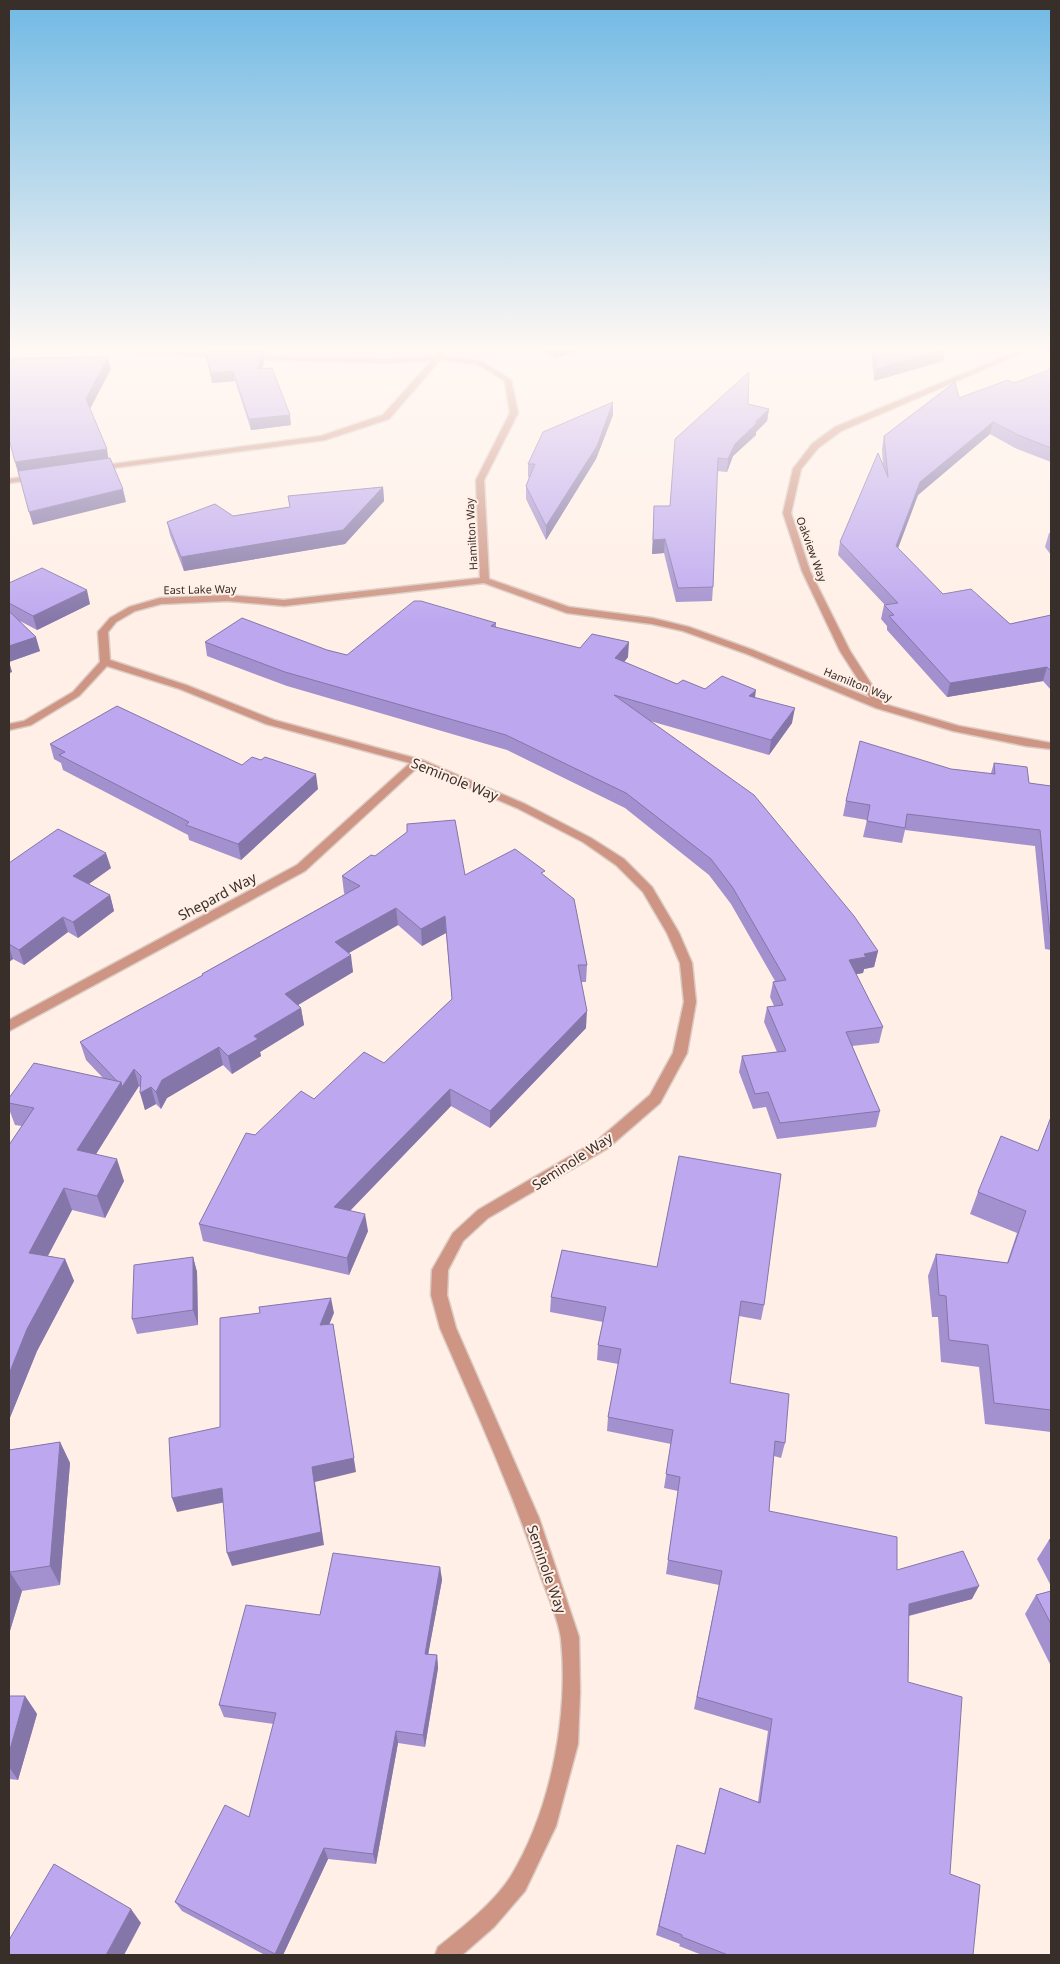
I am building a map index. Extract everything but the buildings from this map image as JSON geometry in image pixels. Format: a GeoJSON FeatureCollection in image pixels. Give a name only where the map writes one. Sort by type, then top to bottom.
{"type":"FeatureCollection","features":[{"type":"Feature","properties":{"kind":"street"},"geometry":{"type":"LineString","coordinates":[[87,469],[308,440]]}},
{"type":"Feature","properties":{"kind":"street","name":"Hamilton Way"},"geometry":{"type":"LineString","coordinates":[[500,440],[480,480],[485,580],[567,610],[652,621],[686,629],[750,652],[880,706],[957,728],[1026,744],[1051,746]]}},
{"type":"Feature","properties":{"kind":"street","name":"Oakview Way"},"geometry":{"type":"LineString","coordinates":[[824,440],[815,446],[797,469],[787,513],[806,571],[845,651],[880,706]]}},
{"type":"Feature","properties":{"kind":"street"},"geometry":{"type":"LineString","coordinates":[[9,480],[48,475]]}},
{"type":"Feature","properties":{"kind":"street","name":"East Lake Way"},"geometry":{"type":"LineString","coordinates":[[104,662],[103,632],[113,620],[132,609],[160,601],[227,598],[284,603],[485,580]]}},
{"type":"Feature","properties":{"kind":"street"},"geometry":{"type":"LineString","coordinates":[[9,727],[27,723],[76,694],[104,662]]}},
{"type":"Feature","properties":{"kind":"street","name":"Seminole Way"},"geometry":{"type":"LineString","coordinates":[[104,662],[183,687],[270,722],[418,762],[521,806],[587,840],[620,862],[648,890],[673,933],[686,964],[690,1002],[680,1053],[655,1099],[603,1144],[483,1214],[458,1237],[440,1270],[439,1295],[448,1328],[530,1518],[570,1637],[571,1692],[568,1744],[548,1819],[518,1884],[487,1920],[446,1955]]}},
{"type":"Feature","properties":{"kind":"street","name":"Shepard Way"},"geometry":{"type":"LineString","coordinates":[[9,1026],[301,868],[418,762]]}}]}
